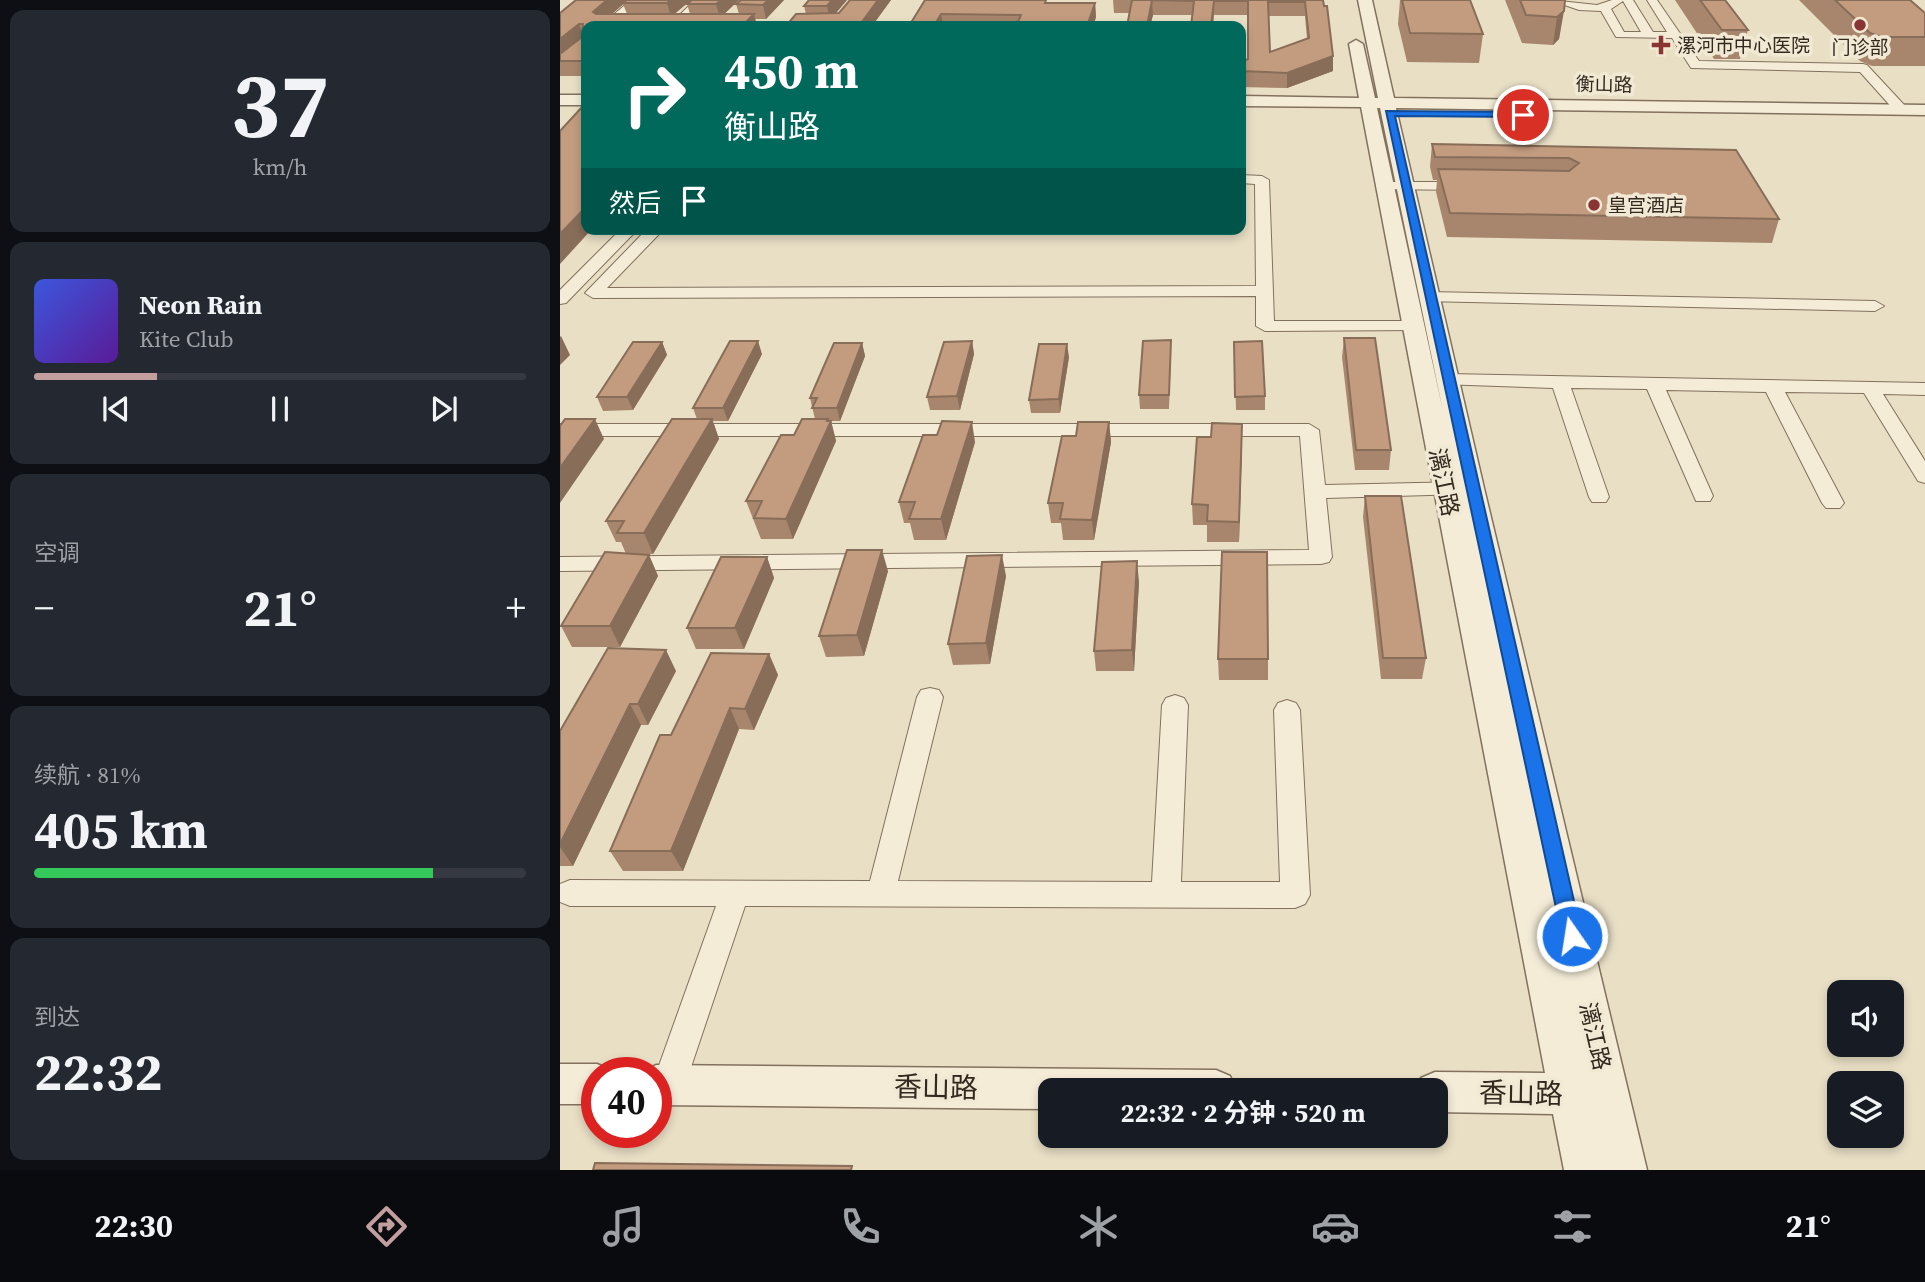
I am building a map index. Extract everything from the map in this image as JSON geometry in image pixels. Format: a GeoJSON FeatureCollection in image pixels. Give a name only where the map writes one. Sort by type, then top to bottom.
{"type":"FeatureCollection","features":[{"type":"Feature","properties":{"kind":"street"},"geometry":{"type":"LineString","coordinates":[[612,21],[638,0]]}},
{"type":"Feature","properties":{"kind":"street"},"geometry":{"type":"LineString","coordinates":[[678,21],[701,0]]}},
{"type":"Feature","properties":{"kind":"street","name":"漓江路"},"geometry":{"type":"LineString","coordinates":[[1347,0],[1378,108],[1394,186],[1412,326],[1458,488],[1589,1094],[1626,1170]]}},
{"type":"Feature","properties":{"kind":"street","name":"漓江路"},"geometry":{"type":"LineString","coordinates":[[1365,0],[1378,108]]}},
{"type":"Feature","properties":{"kind":"street"},"geometry":{"type":"LineString","coordinates":[[1555,0],[1572,6],[1604,7],[1619,0]]}},
{"type":"Feature","properties":{"kind":"street"},"geometry":{"type":"LineString","coordinates":[[1628,0],[1649,35]]}},
{"type":"Feature","properties":{"kind":"street"},"geometry":{"type":"LineString","coordinates":[[1652,0],[1695,65],[1863,68],[1901,109]]}},
{"type":"Feature","properties":{"kind":"street"},"geometry":{"type":"LineString","coordinates":[[1604,7],[1620,35],[1676,35]]}},
{"type":"Feature","properties":{"kind":"street"},"geometry":{"type":"LineString","coordinates":[[560,90],[581,91]]}},
{"type":"Feature","properties":{"kind":"street"},"geometry":{"type":"LineString","coordinates":[[560,100],[581,100]]}},
{"type":"Feature","properties":{"kind":"street","name":"衡山路"},"geometry":{"type":"LineString","coordinates":[[1246,100],[1378,108],[1925,119]]}},
{"type":"Feature","properties":{"kind":"street","name":"衡山路"},"geometry":{"type":"LineString","coordinates":[[1246,111],[1378,108],[1925,110]]}},
{"type":"Feature","properties":{"kind":"street"},"geometry":{"type":"LineString","coordinates":[[1246,179],[1262,180],[1265,326],[1412,326]]}},
{"type":"Feature","properties":{"kind":"street"},"geometry":{"type":"LineString","coordinates":[[1394,186],[1485,187]]}},
{"type":"Feature","properties":{"kind":"street","name":"漓江路"},"geometry":{"type":"LineString","coordinates":[[1394,186],[1429,297],[1447,380],[1458,488],[1589,1094],[1585,1170]]}},
{"type":"Feature","properties":{"kind":"street"},"geometry":{"type":"LineString","coordinates":[[560,299],[624,235]]}},
{"type":"Feature","properties":{"kind":"street"},"geometry":{"type":"LineString","coordinates":[[650,235],[593,293],[1265,291]]}},
{"type":"Feature","properties":{"kind":"street"},"geometry":{"type":"LineString","coordinates":[[1429,297],[1875,306]]}},
{"type":"Feature","properties":{"kind":"street"},"geometry":{"type":"LineString","coordinates":[[1447,380],[1925,389]]}},
{"type":"Feature","properties":{"kind":"street"},"geometry":{"type":"LineString","coordinates":[[1560,382],[1599,497]]}},
{"type":"Feature","properties":{"kind":"street"},"geometry":{"type":"LineString","coordinates":[[1654,384],[1703,496]]}},
{"type":"Feature","properties":{"kind":"street"},"geometry":{"type":"LineString","coordinates":[[1772,386],[1833,503]]}},
{"type":"Feature","properties":{"kind":"street"},"geometry":{"type":"LineString","coordinates":[[1870,388],[1925,477]]}},
{"type":"Feature","properties":{"kind":"street"},"geometry":{"type":"LineString","coordinates":[[560,430],[1309,430],[1317,492],[1321,557],[560,564]]}},
{"type":"Feature","properties":{"kind":"street"},"geometry":{"type":"LineString","coordinates":[[1317,492],[1458,488]]}},
{"type":"Feature","properties":{"kind":"street"},"geometry":{"type":"LineString","coordinates":[[881,894],[930,697]]}},
{"type":"Feature","properties":{"kind":"street"},"geometry":{"type":"LineString","coordinates":[[1166,894],[1175,705]]}},
{"type":"Feature","properties":{"kind":"street"},"geometry":{"type":"LineString","coordinates":[[570,893],[1295,895],[1287,710]]}},
{"type":"Feature","properties":{"kind":"street"},"geometry":{"type":"LineString","coordinates":[[672,1059],[735,893]]}},
{"type":"Feature","properties":{"kind":"street"},"geometry":{"type":"LineString","coordinates":[[560,1084],[581,1084]]}},
{"type":"Feature","properties":{"kind":"street","name":"香山路"},"geometry":{"type":"LineString","coordinates":[[672,1085],[1038,1088]]}},
{"type":"Feature","properties":{"kind":"street","name":"香山路"},"geometry":{"type":"LineString","coordinates":[[1448,1092],[1589,1094]]}},
{"type":"Feature","properties":{"kind":"building"},"geometry":{"type":"Polygon","coordinates":[[[576,0],[607,0],[593,12],[754,14],[747,21],[581,21],[581,24],[560,39],[560,13],[576,0]]]}},
{"type":"Feature","properties":{"kind":"building"},"geometry":{"type":"Polygon","coordinates":[[[627,0],[671,0],[667,3],[623,3],[627,0]]]}},
{"type":"Feature","properties":{"kind":"building"},"geometry":{"type":"Polygon","coordinates":[[[692,0],[721,0],[716,4],[687,4],[692,0]]]}},
{"type":"Feature","properties":{"kind":"building"},"geometry":{"type":"Polygon","coordinates":[[[741,0],[768,0],[763,5],[736,4],[741,0]]]}},
{"type":"Feature","properties":{"kind":"building"},"geometry":{"type":"Polygon","coordinates":[[[809,0],[832,0],[827,6],[804,6],[809,0]]]}},
{"type":"Feature","properties":{"kind":"building"},"geometry":{"type":"Polygon","coordinates":[[[850,0],[878,0],[863,21],[790,21],[796,14],[839,13],[850,0]]]}},
{"type":"Feature","properties":{"kind":"building"},"geometry":{"type":"Polygon","coordinates":[[[925,0],[1046,0],[1045,3],[1095,3],[1089,21],[1018,21],[1021,15],[941,14],[937,21],[912,21],[925,0]]]}},
{"type":"Feature","properties":{"kind":"building"},"geometry":{"type":"Polygon","coordinates":[[[1132,0],[1152,0],[1148,21],[1128,21],[1132,0]]]}},
{"type":"Feature","properties":{"kind":"building"},"geometry":{"type":"Polygon","coordinates":[[[1152,0],[1323,0],[1324,6],[1327,6],[1333,56],[1287,73],[1246,71],[1248,1],[1214,1],[1212,21],[1192,21],[1194,1],[1152,0]],[[1268,2],[1270,52],[1309,38],[1305,2],[1268,2]]]}},
{"type":"Feature","properties":{"kind":"building"},"geometry":{"type":"Polygon","coordinates":[[[1402,0],[1470,0],[1483,34],[1410,33],[1402,0]]]}},
{"type":"Feature","properties":{"kind":"building"},"geometry":{"type":"Polygon","coordinates":[[[1520,0],[1565,0],[1564,11],[1557,17],[1526,15],[1520,0]]]}},
{"type":"Feature","properties":{"kind":"building"},"geometry":{"type":"Polygon","coordinates":[[[1700,0],[1725,0],[1748,30],[1722,30],[1700,0]]]}},
{"type":"Feature","properties":{"kind":"building"},"geometry":{"type":"Polygon","coordinates":[[[1835,0],[1910,0],[1925,13],[1925,37],[1882,37],[1870,33],[1835,0]]]}},
{"type":"Feature","properties":{"kind":"building"},"geometry":{"type":"Polygon","coordinates":[[[581,38],[581,61],[560,61],[560,54],[581,38]]]}},
{"type":"Feature","properties":{"kind":"building"},"geometry":{"type":"Polygon","coordinates":[[[581,108],[581,212],[560,234],[560,131],[581,108]]]}},
{"type":"Feature","properties":{"kind":"building","name":"皇宫酒店"},"geometry":{"type":"Polygon","coordinates":[[[1432,144],[1736,150],[1779,219],[1450,213],[1438,169],[1569,171],[1579,163],[1569,158],[1435,157],[1432,144]]]}},
{"type":"Feature","properties":{"kind":"building"},"geometry":{"type":"Polygon","coordinates":[[[1344,338],[1375,338],[1391,450],[1356,450],[1344,338]]]}},
{"type":"Feature","properties":{"kind":"building"},"geometry":{"type":"Polygon","coordinates":[[[1171,340],[1169,395],[1139,395],[1143,341],[1171,340]]]}},
{"type":"Feature","properties":{"kind":"building"},"geometry":{"type":"Polygon","coordinates":[[[730,341],[758,341],[723,408],[693,408],[730,341]]]}},
{"type":"Feature","properties":{"kind":"building"},"geometry":{"type":"Polygon","coordinates":[[[972,341],[957,396],[927,397],[944,342],[972,341]]]}},
{"type":"Feature","properties":{"kind":"building"},"geometry":{"type":"Polygon","coordinates":[[[1262,341],[1265,396],[1235,397],[1234,342],[1262,341]]]}},
{"type":"Feature","properties":{"kind":"building"},"geometry":{"type":"Polygon","coordinates":[[[633,342],[662,342],[627,397],[597,397],[633,342]]]}},
{"type":"Feature","properties":{"kind":"building"},"geometry":{"type":"Polygon","coordinates":[[[834,343],[862,343],[837,408],[812,408],[817,398],[810,398],[834,343]]]}},
{"type":"Feature","properties":{"kind":"building"},"geometry":{"type":"Polygon","coordinates":[[[1039,344],[1067,344],[1059,399],[1029,400],[1039,344]]]}},
{"type":"Feature","properties":{"kind":"building"},"geometry":{"type":"Polygon","coordinates":[[[565,419],[595,419],[560,468],[560,426],[565,419]]]}},
{"type":"Feature","properties":{"kind":"building"},"geometry":{"type":"Polygon","coordinates":[[[672,419],[712,419],[644,533],[617,533],[624,521],[606,521],[672,419]]]}},
{"type":"Feature","properties":{"kind":"building"},"geometry":{"type":"Polygon","coordinates":[[[802,419],[831,421],[786,519],[754,518],[762,501],[746,501],[781,435],[794,435],[802,419]]]}},
{"type":"Feature","properties":{"kind":"building"},"geometry":{"type":"Polygon","coordinates":[[[942,421],[972,422],[941,519],[909,519],[915,502],[899,502],[923,435],[937,435],[942,421]]]}},
{"type":"Feature","properties":{"kind":"building"},"geometry":{"type":"Polygon","coordinates":[[[1078,422],[1109,422],[1092,520],[1060,519],[1063,503],[1048,503],[1062,436],[1076,436],[1078,422]]]}},
{"type":"Feature","properties":{"kind":"building"},"geometry":{"type":"Polygon","coordinates":[[[1212,423],[1242,424],[1239,522],[1207,521],[1208,505],[1192,504],[1197,437],[1211,437],[1212,423]]]}},
{"type":"Feature","properties":{"kind":"building"},"geometry":{"type":"Polygon","coordinates":[[[1365,496],[1401,496],[1426,658],[1383,658],[1365,496]]]}},
{"type":"Feature","properties":{"kind":"building"},"geometry":{"type":"Polygon","coordinates":[[[847,550],[882,550],[857,635],[819,636],[847,550]]]}},
{"type":"Feature","properties":{"kind":"building"},"geometry":{"type":"Polygon","coordinates":[[[605,552],[649,555],[610,626],[561,626],[605,552]]]}},
{"type":"Feature","properties":{"kind":"building"},"geometry":{"type":"Polygon","coordinates":[[[1222,552],[1267,552],[1268,659],[1218,659],[1222,552]]]}},
{"type":"Feature","properties":{"kind":"building"},"geometry":{"type":"Polygon","coordinates":[[[1002,555],[986,643],[948,644],[967,556],[1002,555]]]}},
{"type":"Feature","properties":{"kind":"building"},"geometry":{"type":"Polygon","coordinates":[[[721,557],[767,557],[735,628],[687,628],[721,557]]]}},
{"type":"Feature","properties":{"kind":"building"},"geometry":{"type":"Polygon","coordinates":[[[1137,561],[1132,650],[1094,651],[1102,562],[1137,561]]]}},
{"type":"Feature","properties":{"kind":"building"},"geometry":{"type":"Polygon","coordinates":[[[608,648],[666,650],[638,704],[630,704],[560,844],[560,731],[608,648]]]}},
{"type":"Feature","properties":{"kind":"building"},"geometry":{"type":"Polygon","coordinates":[[[711,653],[769,654],[745,709],[730,708],[671,851],[610,851],[660,735],[671,735],[711,653]]]}},
{"type":"Feature","properties":{"kind":"building"},"geometry":{"type":"Polygon","coordinates":[[[595,1163],[852,1166],[851,1170],[593,1170],[595,1163]]]}},
{"type":"Feature","properties":{"kind":"place","name":"门诊部"},"geometry":{"type":"Point","coordinates":[1860,25]}},
{"type":"Feature","properties":{"kind":"place","name":"漯河市中心医院"},"geometry":{"type":"Point","coordinates":[1661,45]}},
{"type":"Feature","properties":{"kind":"place","name":"皇宫酒店"},"geometry":{"type":"Point","coordinates":[1594,205]}},
{"type":"Feature","properties":{"kind":"route"},"geometry":{"type":"LineString","coordinates":[[1523,115],[1389,113],[1572,936]]}}]}
